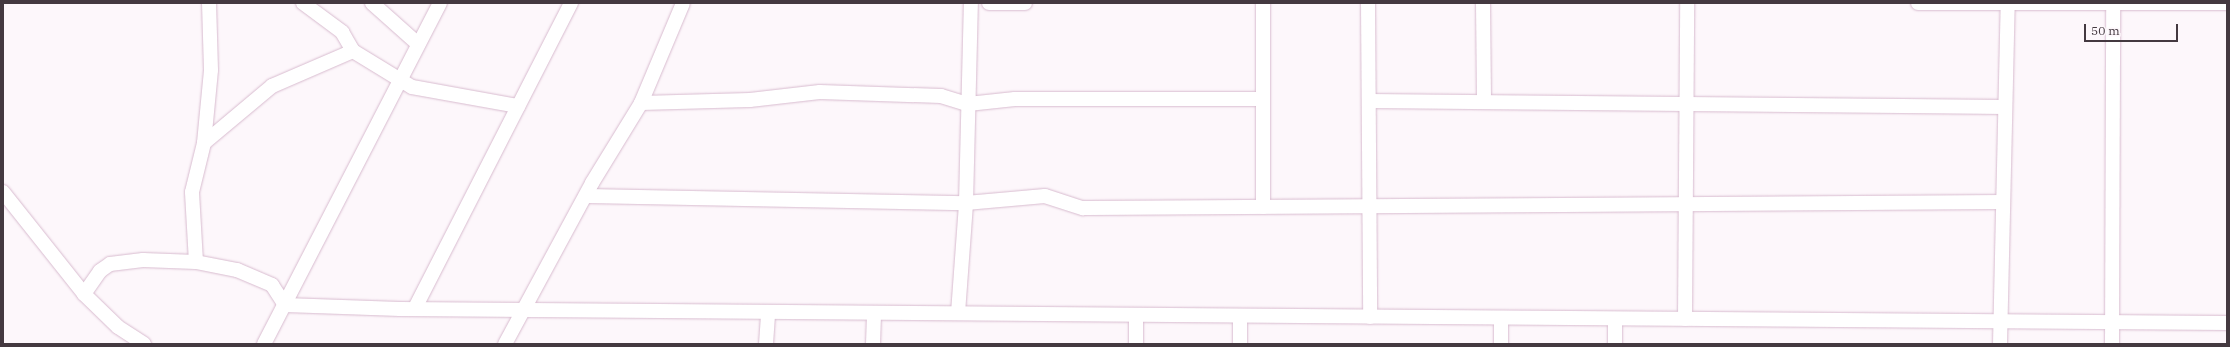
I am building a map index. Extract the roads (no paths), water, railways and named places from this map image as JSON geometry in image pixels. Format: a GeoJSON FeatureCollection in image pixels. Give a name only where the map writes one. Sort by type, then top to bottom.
{"type":"FeatureCollection","features":[{"type":"Feature","properties":{"kind":"street"},"geometry":{"type":"LineString","coordinates":[[196,262],[192,192],[204,143],[211,70],[209,3]]}},
{"type":"Feature","properties":{"kind":"street"},"geometry":{"type":"LineString","coordinates":[[303,3],[342,32],[353,51],[399,79],[431,92],[518,106]]}},
{"type":"Feature","properties":{"kind":"street"},"geometry":{"type":"LineString","coordinates":[[372,3],[418,44]]}},
{"type":"Feature","properties":{"kind":"street"},"geometry":{"type":"LineString","coordinates":[[264,344],[399,79],[440,3]]}},
{"type":"Feature","properties":{"kind":"street"},"geometry":{"type":"LineString","coordinates":[[415,308],[571,3]]}},
{"type":"Feature","properties":{"kind":"street"},"geometry":{"type":"LineString","coordinates":[[505,344],[523,309],[641,103],[683,3]]}},
{"type":"Feature","properties":{"kind":"street"},"geometry":{"type":"LineString","coordinates":[[958,313],[966,203],[971,3]]}},
{"type":"Feature","properties":{"kind":"street"},"geometry":{"type":"LineString","coordinates":[[989,3],[1025,3]]}},
{"type":"Feature","properties":{"kind":"street"},"geometry":{"type":"LineString","coordinates":[[1263,3],[1263,207]]}},
{"type":"Feature","properties":{"kind":"street"},"geometry":{"type":"LineString","coordinates":[[1368,3],[1370,317]]}},
{"type":"Feature","properties":{"kind":"street"},"geometry":{"type":"LineString","coordinates":[[1483,3],[1484,100]]}},
{"type":"Feature","properties":{"kind":"street"},"geometry":{"type":"LineString","coordinates":[[1684,319],[1687,3]]}},
{"type":"Feature","properties":{"kind":"street"},"geometry":{"type":"LineString","coordinates":[[1918,3],[2227,4]]}},
{"type":"Feature","properties":{"kind":"street"},"geometry":{"type":"LineString","coordinates":[[2112,344],[2113,3]]}},
{"type":"Feature","properties":{"kind":"street"},"geometry":{"type":"LineString","coordinates":[[2000,344],[2008,4]]}},
{"type":"Feature","properties":{"kind":"street"},"geometry":{"type":"LineString","coordinates":[[204,143],[272,86],[353,51]]}},
{"type":"Feature","properties":{"kind":"street"},"geometry":{"type":"LineString","coordinates":[[641,103],[750,100],[820,92],[941,96],[968,104],[1015,99],[1263,99]]}},
{"type":"Feature","properties":{"kind":"street"},"geometry":{"type":"LineString","coordinates":[[1369,101],[1484,100],[1686,104],[2005,107]]}},
{"type":"Feature","properties":{"kind":"street"},"geometry":{"type":"LineString","coordinates":[[3,192],[84,294],[118,327],[144,344]]}},
{"type":"Feature","properties":{"kind":"street"},"geometry":{"type":"LineString","coordinates":[[587,196],[966,203],[1045,196],[1083,208],[2003,202]]}},
{"type":"Feature","properties":{"kind":"street"},"geometry":{"type":"LineString","coordinates":[[84,294],[100,271],[110,264],[143,260],[196,262],[237,270],[267,282],[285,305]]}},
{"type":"Feature","properties":{"kind":"street"},"geometry":{"type":"LineString","coordinates":[[285,305],[768,314],[958,313],[1136,316],[1684,319],[2112,324],[2227,323]]}},
{"type":"Feature","properties":{"kind":"street"},"geometry":{"type":"LineString","coordinates":[[873,344],[874,313]]}},
{"type":"Feature","properties":{"kind":"street"},"geometry":{"type":"LineString","coordinates":[[766,344],[768,314]]}},
{"type":"Feature","properties":{"kind":"street"},"geometry":{"type":"LineString","coordinates":[[1136,316],[1136,344]]}},
{"type":"Feature","properties":{"kind":"street"},"geometry":{"type":"LineString","coordinates":[[1240,316],[1240,344]]}},
{"type":"Feature","properties":{"kind":"street"},"geometry":{"type":"LineString","coordinates":[[1501,318],[1501,344]]}},
{"type":"Feature","properties":{"kind":"street"},"geometry":{"type":"LineString","coordinates":[[1615,319],[1615,344]]}}]}
